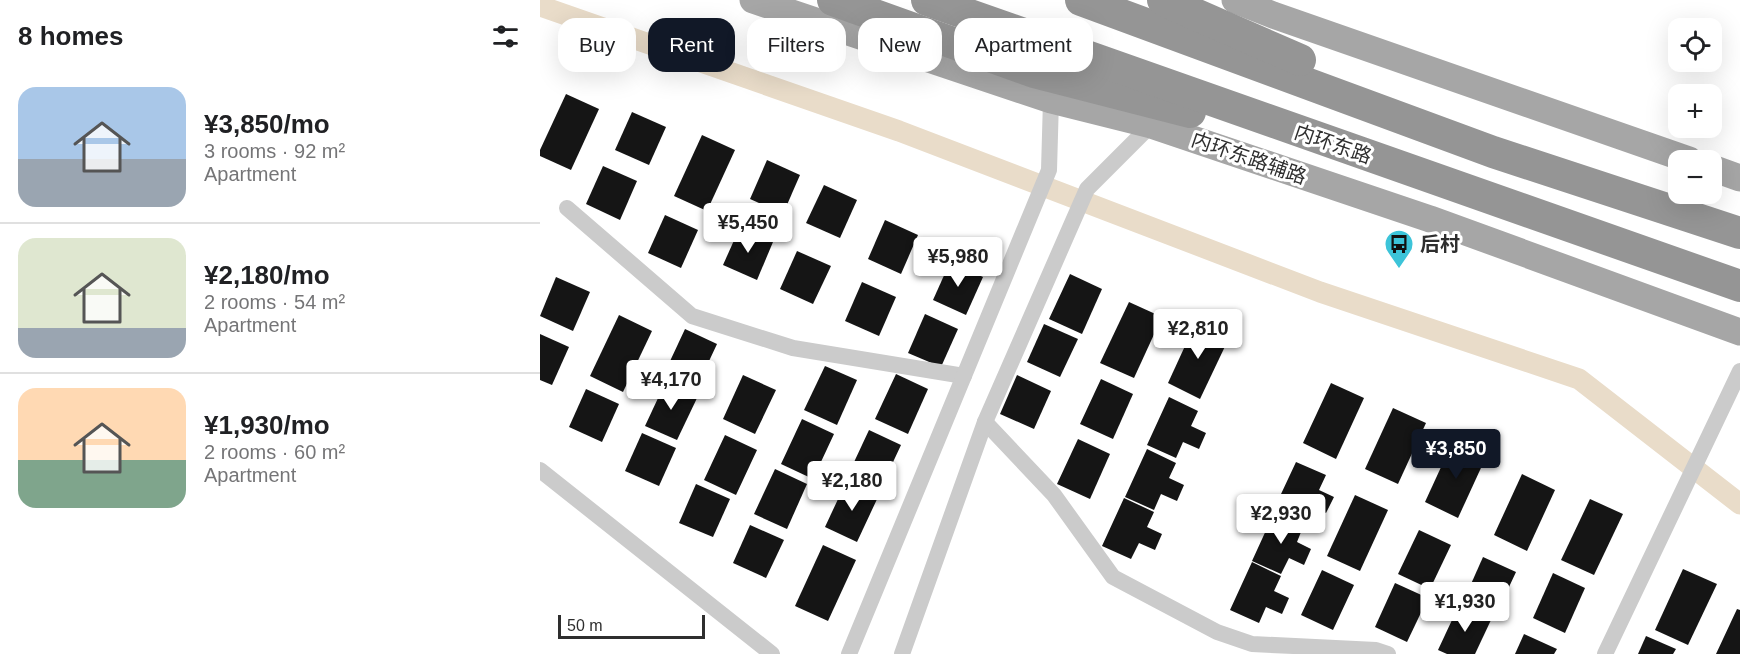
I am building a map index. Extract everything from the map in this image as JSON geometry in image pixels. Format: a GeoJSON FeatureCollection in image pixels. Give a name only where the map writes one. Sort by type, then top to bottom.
{"type":"FeatureCollection","features":[{"type":"Feature","properties":{"kind":"highway"},"geometry":{"type":"LineString","coordinates":[[833,0],[1034,72],[1401,168]]}},
{"type":"Feature","properties":{"kind":"highway","name":"内环东路"},"geometry":{"type":"LineString","coordinates":[[927,0],[1740,286]]}},
{"type":"Feature","properties":{"kind":"highway"},"geometry":{"type":"LineString","coordinates":[[1081,0],[1493,152],[1740,233]]}},
{"type":"Feature","properties":{"kind":"highway"},"geometry":{"type":"LineString","coordinates":[[1163,0],[1327,72],[1493,152]]}},
{"type":"Feature","properties":{"kind":"main road","name":"内环东路辅路"},"geometry":{"type":"LineString","coordinates":[[753,0],[1051,100],[1151,125],[1430,219],[1740,332]]}},
{"type":"Feature","properties":{"kind":"main road"},"geometry":{"type":"LineString","coordinates":[[1235,0],[1264,8],[1668,152]]}},
{"type":"Feature","properties":{"kind":"main road"},"geometry":{"type":"LineString","coordinates":[[1722,172],[1740,178]]}},
{"type":"Feature","properties":{"kind":"street"},"geometry":{"type":"LineString","coordinates":[[849,654],[1049,170],[1051,100]]}},
{"type":"Feature","properties":{"kind":"street"},"geometry":{"type":"LineString","coordinates":[[902,654],[985,423],[1087,189],[1151,125]]}},
{"type":"Feature","properties":{"kind":"street"},"geometry":{"type":"LineString","coordinates":[[567,208],[692,316],[793,348],[964,376]]}},
{"type":"Feature","properties":{"kind":"street"},"geometry":{"type":"LineString","coordinates":[[1605,654],[1740,371]]}},
{"type":"Feature","properties":{"kind":"street"},"geometry":{"type":"LineString","coordinates":[[985,423],[1054,495],[1113,577],[1217,632],[1252,644],[1376,650],[1388,654]]}},
{"type":"Feature","properties":{"kind":"street"},"geometry":{"type":"LineString","coordinates":[[540,470],[772,654]]}},
{"type":"Feature","properties":{"kind":"building"},"geometry":{"type":"Polygon","coordinates":[[[566,94],[599,109],[571,170],[540,156],[540,150],[566,94]]]}},
{"type":"Feature","properties":{"kind":"building"},"geometry":{"type":"Polygon","coordinates":[[[632,112],[666,127],[649,165],[615,150],[632,112]]]}},
{"type":"Feature","properties":{"kind":"building"},"geometry":{"type":"Polygon","coordinates":[[[702,135],[735,150],[707,211],[674,196],[702,135]]]}},
{"type":"Feature","properties":{"kind":"building"},"geometry":{"type":"Polygon","coordinates":[[[767,160],[800,175],[783,214],[750,199],[767,160]]]}},
{"type":"Feature","properties":{"kind":"building"},"geometry":{"type":"Polygon","coordinates":[[[603,166],[637,181],[620,220],[586,204],[603,166]]]}},
{"type":"Feature","properties":{"kind":"building"},"geometry":{"type":"Polygon","coordinates":[[[824,185],[857,200],[840,238],[806,223],[824,185]]]}},
{"type":"Feature","properties":{"kind":"building"},"geometry":{"type":"Polygon","coordinates":[[[665,215],[698,230],[681,268],[648,253],[665,215]]]}},
{"type":"Feature","properties":{"kind":"building"},"geometry":{"type":"Polygon","coordinates":[[[885,220],[918,235],[901,274],[868,259],[885,220]]]}},
{"type":"Feature","properties":{"kind":"building"},"geometry":{"type":"Polygon","coordinates":[[[740,227],[773,242],[757,280],[723,265],[740,227]]]}},
{"type":"Feature","properties":{"kind":"building"},"geometry":{"type":"Polygon","coordinates":[[[797,251],[831,266],[813,304],[780,289],[797,251]]]}},
{"type":"Feature","properties":{"kind":"building"},"geometry":{"type":"Polygon","coordinates":[[[950,262],[983,277],[966,315],[933,300],[950,262]]]}},
{"type":"Feature","properties":{"kind":"building"},"geometry":{"type":"Polygon","coordinates":[[[1070,274],[1102,289],[1082,334],[1049,319],[1070,274]]]}},
{"type":"Feature","properties":{"kind":"building"},"geometry":{"type":"Polygon","coordinates":[[[556,277],[590,292],[573,331],[540,316],[556,277]]]}},
{"type":"Feature","properties":{"kind":"building"},"geometry":{"type":"Polygon","coordinates":[[[862,282],[896,297],[879,336],[845,321],[862,282]]]}},
{"type":"Feature","properties":{"kind":"building"},"geometry":{"type":"Polygon","coordinates":[[[1129,302],[1162,317],[1134,378],[1100,363],[1129,302]]]}},
{"type":"Feature","properties":{"kind":"building"},"geometry":{"type":"Polygon","coordinates":[[[925,314],[958,329],[941,367],[908,353],[925,314]]]}},
{"type":"Feature","properties":{"kind":"building"},"geometry":{"type":"Polygon","coordinates":[[[619,315],[652,331],[623,392],[590,376],[619,315]]]}},
{"type":"Feature","properties":{"kind":"building"},"geometry":{"type":"Polygon","coordinates":[[[1196,322],[1229,338],[1200,399],[1168,383],[1196,322]]]}},
{"type":"Feature","properties":{"kind":"building"},"geometry":{"type":"Polygon","coordinates":[[[1044,324],[1078,339],[1060,377],[1027,362],[1044,324]]]}},
{"type":"Feature","properties":{"kind":"building"},"geometry":{"type":"Polygon","coordinates":[[[685,329],[717,344],[696,389],[664,374],[685,329]]]}},
{"type":"Feature","properties":{"kind":"building"},"geometry":{"type":"Polygon","coordinates":[[[540,334],[569,347],[552,385],[540,380],[540,334]]]}},
{"type":"Feature","properties":{"kind":"building"},"geometry":{"type":"Polygon","coordinates":[[[825,366],[857,380],[837,425],[804,410],[825,366]]]}},
{"type":"Feature","properties":{"kind":"building"},"geometry":{"type":"Polygon","coordinates":[[[896,374],[928,389],[908,434],[875,419],[896,374]]]}},
{"type":"Feature","properties":{"kind":"building"},"geometry":{"type":"Polygon","coordinates":[[[743,375],[776,390],[755,434],[723,419],[743,375]]]}},
{"type":"Feature","properties":{"kind":"building"},"geometry":{"type":"Polygon","coordinates":[[[1017,375],[1051,391],[1034,429],[1000,414],[1017,375]]]}},
{"type":"Feature","properties":{"kind":"building"},"geometry":{"type":"Polygon","coordinates":[[[1101,379],[1133,394],[1113,439],[1080,424],[1101,379]]]}},
{"type":"Feature","properties":{"kind":"building"},"geometry":{"type":"Polygon","coordinates":[[[666,381],[698,396],[677,440],[645,426],[666,381]]]}},
{"type":"Feature","properties":{"kind":"building"},"geometry":{"type":"Polygon","coordinates":[[[1331,383],[1364,398],[1336,459],[1303,443],[1331,383]]]}},
{"type":"Feature","properties":{"kind":"building"},"geometry":{"type":"Polygon","coordinates":[[[586,389],[619,404],[602,442],[569,427],[586,389]]]}},
{"type":"Feature","properties":{"kind":"building"},"geometry":{"type":"Polygon","coordinates":[[[1169,397],[1198,411],[1191,426],[1206,433],[1199,449],[1183,442],[1176,458],[1147,445],[1169,397]]]}},
{"type":"Feature","properties":{"kind":"building"},"geometry":{"type":"Polygon","coordinates":[[[1393,408],[1426,423],[1398,484],[1365,469],[1393,408]]]}},
{"type":"Feature","properties":{"kind":"building"},"geometry":{"type":"Polygon","coordinates":[[[802,419],[834,434],[813,479],[781,464],[802,419]]]}},
{"type":"Feature","properties":{"kind":"building"},"geometry":{"type":"Polygon","coordinates":[[[869,430],[901,445],[880,490],[848,475],[869,430]]]}},
{"type":"Feature","properties":{"kind":"building"},"geometry":{"type":"Polygon","coordinates":[[[642,433],[676,448],[659,486],[625,471],[642,433]]]}},
{"type":"Feature","properties":{"kind":"building"},"geometry":{"type":"Polygon","coordinates":[[[725,435],[757,450],[736,495],[704,480],[725,435]]]}},
{"type":"Feature","properties":{"kind":"building"},"geometry":{"type":"Polygon","coordinates":[[[1078,439],[1110,454],[1090,499],[1057,484],[1078,439]]]}},
{"type":"Feature","properties":{"kind":"building"},"geometry":{"type":"Polygon","coordinates":[[[1453,441],[1486,457],[1458,518],[1425,502],[1453,441]]]}},
{"type":"Feature","properties":{"kind":"building"},"geometry":{"type":"Polygon","coordinates":[[[1147,449],[1176,463],[1169,478],[1184,485],[1177,501],[1161,494],[1154,510],[1125,497],[1147,449]]]}},
{"type":"Feature","properties":{"kind":"building"},"geometry":{"type":"Polygon","coordinates":[[[1296,462],[1326,475],[1319,490],[1334,497],[1326,513],[1311,506],[1303,522],[1274,509],[1296,462]]]}},
{"type":"Feature","properties":{"kind":"building"},"geometry":{"type":"Polygon","coordinates":[[[775,469],[807,484],[787,529],[754,514],[775,469]]]}},
{"type":"Feature","properties":{"kind":"building"},"geometry":{"type":"Polygon","coordinates":[[[1522,474],[1555,490],[1527,551],[1494,535],[1522,474]]]}},
{"type":"Feature","properties":{"kind":"building"},"geometry":{"type":"Polygon","coordinates":[[[846,482],[878,497],[857,542],[825,527],[846,482]]]}},
{"type":"Feature","properties":{"kind":"building"},"geometry":{"type":"Polygon","coordinates":[[[696,484],[730,499],[713,537],[679,523],[696,484]]]}},
{"type":"Feature","properties":{"kind":"building"},"geometry":{"type":"Polygon","coordinates":[[[1355,495],[1388,510],[1360,571],[1327,556],[1355,495]]]}},
{"type":"Feature","properties":{"kind":"building"},"geometry":{"type":"Polygon","coordinates":[[[1124,498],[1154,512],[1147,527],[1162,534],[1155,550],[1139,543],[1131,559],[1102,546],[1124,498]]]}},
{"type":"Feature","properties":{"kind":"building"},"geometry":{"type":"Polygon","coordinates":[[[1590,499],[1623,514],[1594,575],[1561,560],[1590,499]]]}},
{"type":"Feature","properties":{"kind":"building"},"geometry":{"type":"Polygon","coordinates":[[[1274,513],[1303,527],[1297,542],[1311,549],[1304,565],[1289,558],[1281,574],[1252,561],[1274,513]]]}},
{"type":"Feature","properties":{"kind":"building"},"geometry":{"type":"Polygon","coordinates":[[[750,525],[784,540],[766,578],[733,563],[750,525]]]}},
{"type":"Feature","properties":{"kind":"building"},"geometry":{"type":"Polygon","coordinates":[[[1419,530],[1451,545],[1430,589],[1398,574],[1419,530]]]}},
{"type":"Feature","properties":{"kind":"building"},"geometry":{"type":"Polygon","coordinates":[[[823,545],[856,560],[828,621],[795,606],[823,545]]]}},
{"type":"Feature","properties":{"kind":"building"},"geometry":{"type":"Polygon","coordinates":[[[1483,557],[1516,572],[1495,617],[1463,602],[1483,557]]]}},
{"type":"Feature","properties":{"kind":"building"},"geometry":{"type":"Polygon","coordinates":[[[1252,562],[1281,576],[1274,591],[1289,598],[1282,614],[1266,607],[1259,623],[1230,610],[1252,562]]]}},
{"type":"Feature","properties":{"kind":"building"},"geometry":{"type":"Polygon","coordinates":[[[1683,569],[1717,584],[1688,645],[1655,630],[1683,569]]]}},
{"type":"Feature","properties":{"kind":"building"},"geometry":{"type":"Polygon","coordinates":[[[1322,570],[1354,585],[1333,630],[1301,615],[1322,570]]]}},
{"type":"Feature","properties":{"kind":"building"},"geometry":{"type":"Polygon","coordinates":[[[1553,573],[1585,588],[1565,633],[1533,618],[1553,573]]]}},
{"type":"Feature","properties":{"kind":"building"},"geometry":{"type":"Polygon","coordinates":[[[1395,583],[1428,598],[1407,642],[1375,627],[1395,583]]]}},
{"type":"Feature","properties":{"kind":"building"},"geometry":{"type":"Polygon","coordinates":[[[1459,605],[1491,620],[1475,654],[1447,654],[1438,650],[1459,605]]]}},
{"type":"Feature","properties":{"kind":"building"},"geometry":{"type":"Polygon","coordinates":[[[1737,609],[1740,610],[1740,654],[1716,654],[1737,609]]]}},
{"type":"Feature","properties":{"kind":"building"},"geometry":{"type":"Polygon","coordinates":[[[1524,634],[1557,649],[1554,654],[1515,654],[1524,634]]]}},
{"type":"Feature","properties":{"kind":"building"},"geometry":{"type":"Polygon","coordinates":[[[1646,636],[1676,649],[1673,654],[1638,654],[1646,636]]]}},
{"type":"Feature","properties":{"kind":"waterway"},"geometry":{"type":"LineString","coordinates":[[540,6],[899,131],[1320,292],[1579,379],[1740,504]]}},
{"type":"Feature","properties":{"kind":"place","name":"后村"},"geometry":{"type":"Point","coordinates":[1399,270]}}]}
